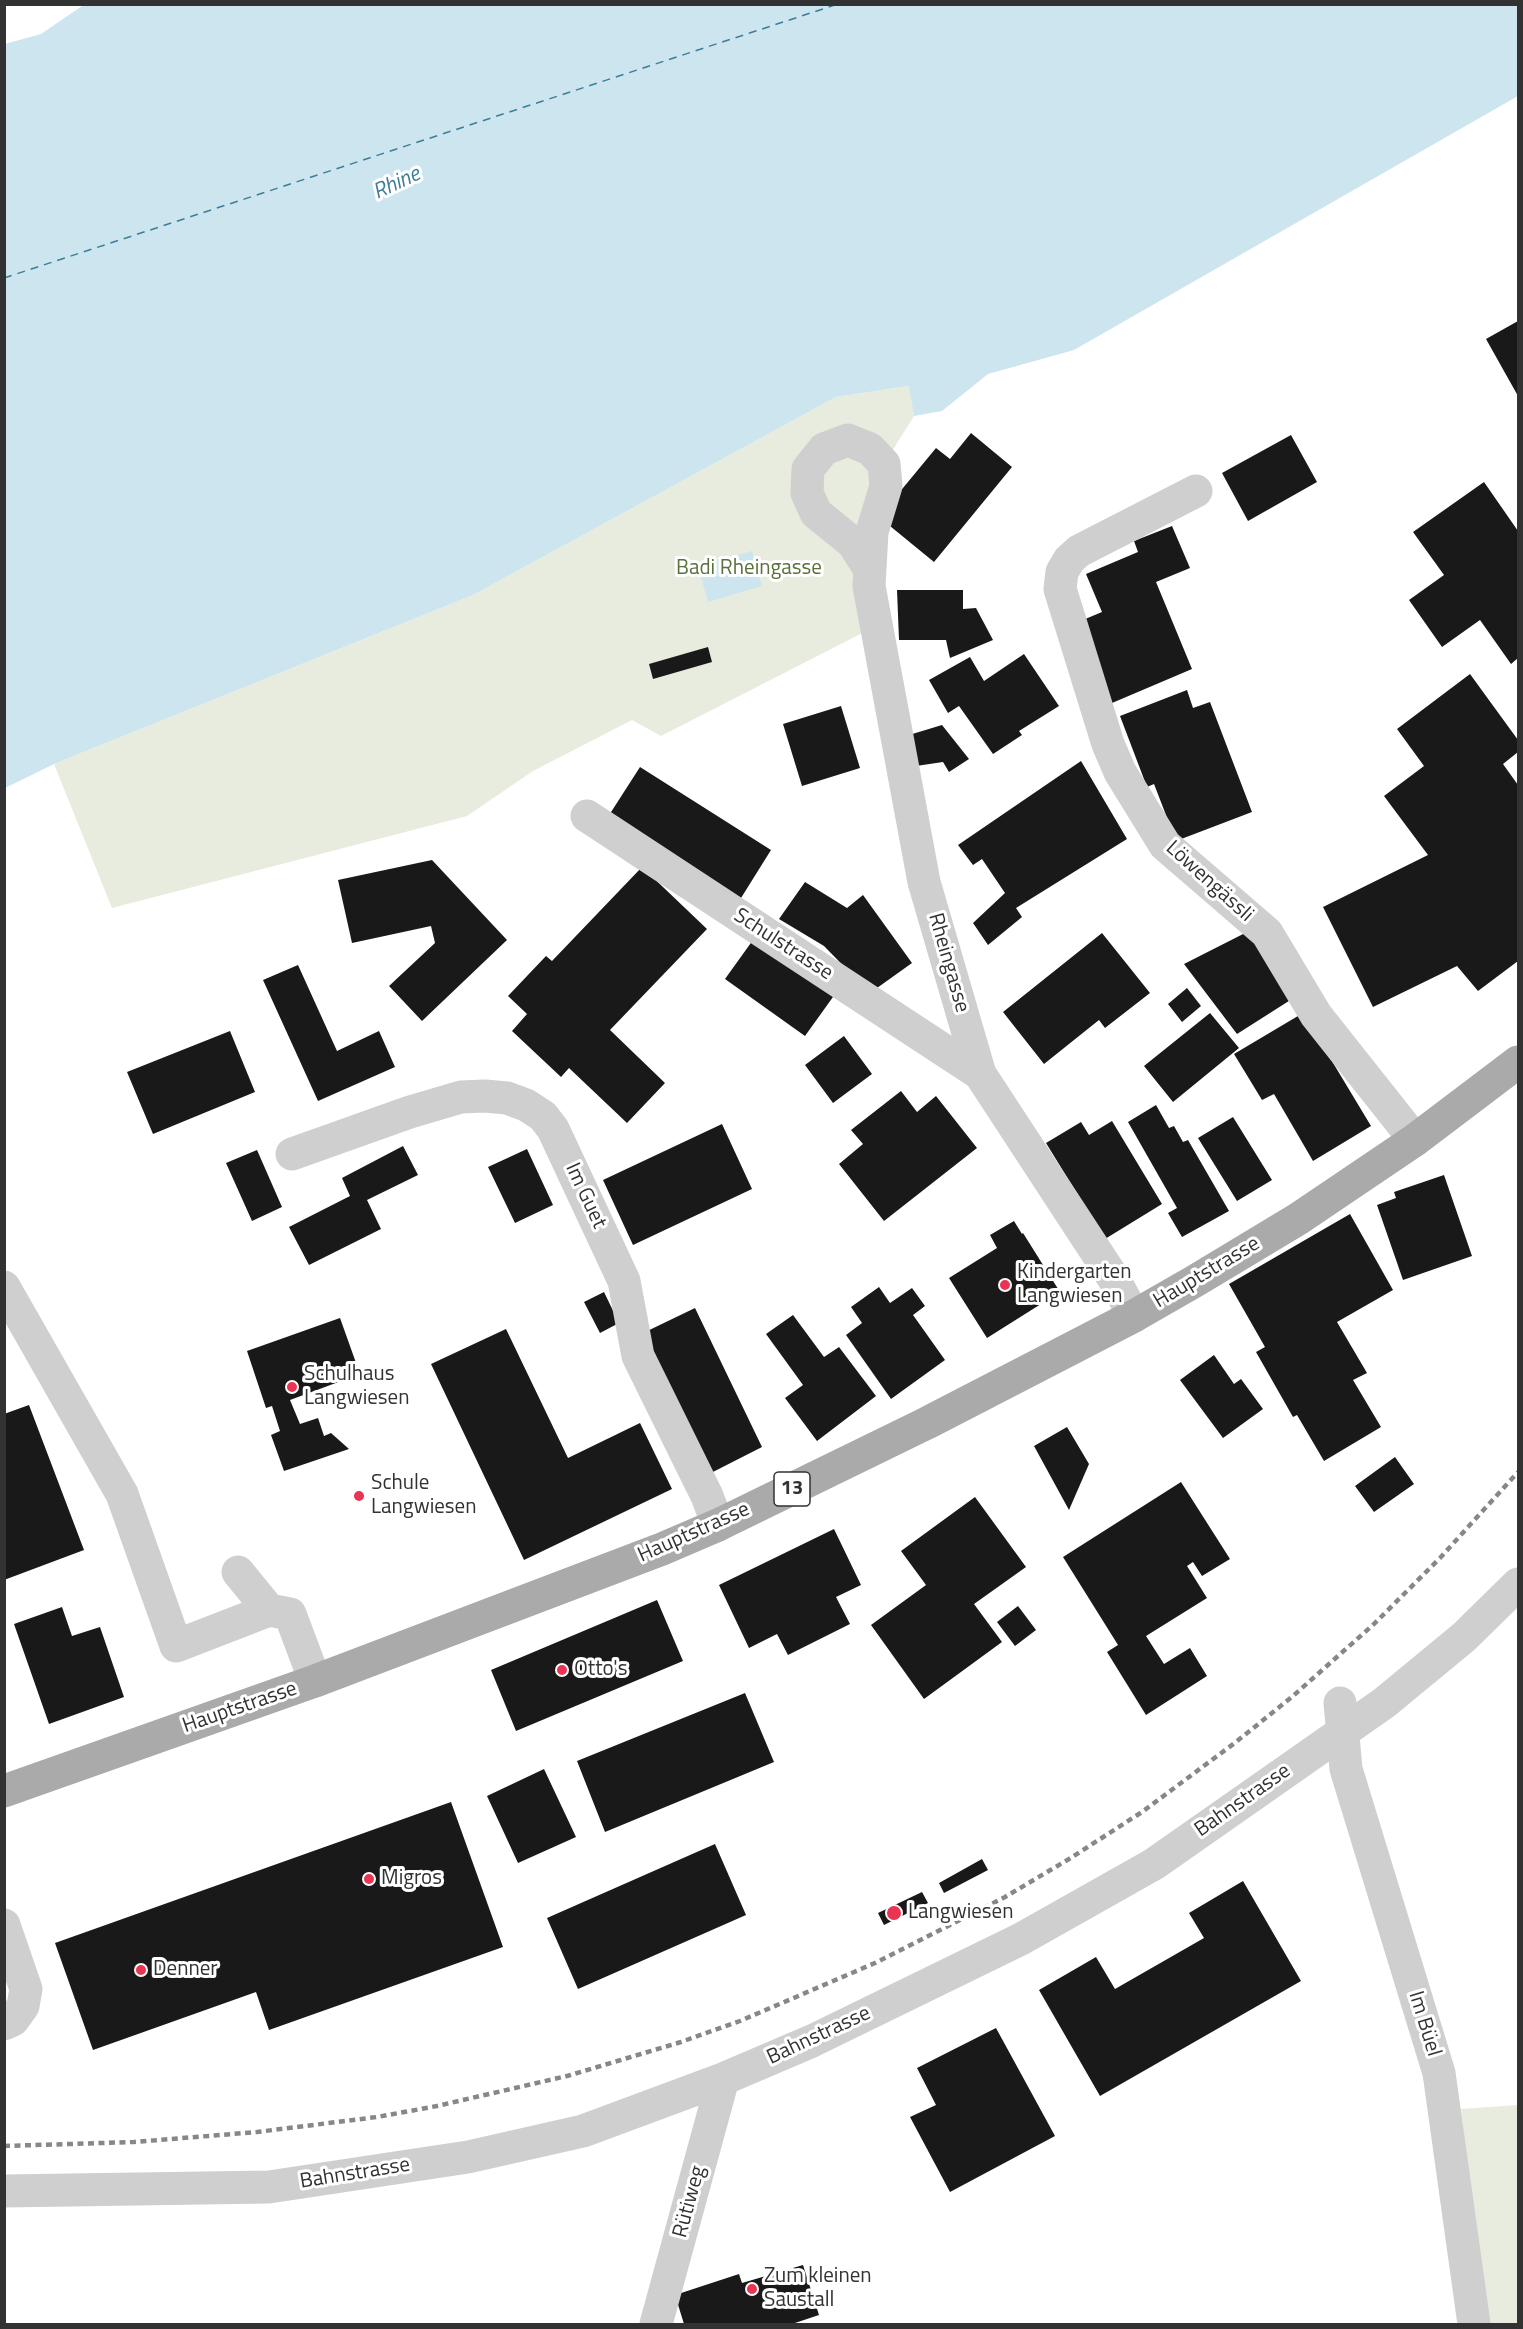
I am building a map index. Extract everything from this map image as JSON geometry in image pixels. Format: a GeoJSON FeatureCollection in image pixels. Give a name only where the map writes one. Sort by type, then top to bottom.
{"type":"FeatureCollection","features":[{"type":"Feature","properties":{"kind":"main road","name":"Hauptstrasse"},"geometry":{"type":"LineString","coordinates":[[4,1791],[315,1681],[662,1549],[718,1525],[927,1423],[1134,1316],[1196,1281],[1298,1219],[1415,1140],[1518,1062]]}},
{"type":"Feature","properties":{"kind":"street","name":"Löwengässli"},"geometry":{"type":"LineString","coordinates":[[1196,491],[1079,551],[1069,560],[1062,573],[1060,588],[1108,744],[1120,772],[1165,845],[1267,933],[1316,1015],[1415,1140]]}},
{"type":"Feature","properties":{"kind":"street","name":"Rheingasse"},"geometry":{"type":"LineString","coordinates":[[869,568],[869,586],[876,626],[924,882],[980,1074],[1114,1279],[1134,1316]]}},
{"type":"Feature","properties":{"kind":"street","name":"Schulstrasse"},"geometry":{"type":"LineString","coordinates":[[586,816],[980,1074]]}},
{"type":"Feature","properties":{"kind":"street","name":"Im Guet"},"geometry":{"type":"LineString","coordinates":[[292,1154],[410,1112],[461,1097],[507,1098],[526,1105],[543,1116],[553,1129],[624,1281],[638,1356],[707,1496],[718,1525]]}},
{"type":"Feature","properties":{"kind":"street"},"geometry":{"type":"LineString","coordinates":[[4,1287],[123,1494],[176,1646],[269,1610],[290,1614],[315,1681]]}},
{"type":"Feature","properties":{"kind":"street"},"geometry":{"type":"LineString","coordinates":[[238,1572],[269,1610]]}},
{"type":"Feature","properties":{"kind":"street","name":"Bahnstrasse"},"geometry":{"type":"LineString","coordinates":[[4,2191],[269,2187],[468,2157],[583,2131],[723,2079],[812,2042],[1021,1939],[1154,1864],[1342,1717],[1384,1703],[1464,1637],[1518,1584]]}},
{"type":"Feature","properties":{"kind":"street","name":"Im Büel"},"geometry":{"type":"LineString","coordinates":[[1342,1717],[1346,1769],[1439,2073],[1474,2325]]}},
{"type":"Feature","properties":{"kind":"street"},"geometry":{"type":"LineString","coordinates":[[4,2024],[13,2020],[23,2006],[26,1989],[5,1931]]}},
{"type":"Feature","properties":{"kind":"street","name":"Rütiweg"},"geometry":{"type":"LineString","coordinates":[[656,2325],[723,2079]]}},
{"type":"Feature","properties":{"kind":"green space","name":"Badi Rheingasse"},"geometry":{"type":"Polygon","coordinates":[[[910,386],[914,416],[884,464],[876,626],[661,736],[632,720],[533,771],[467,816],[112,908],[54,764],[473,595],[836,397],[910,386]]]}},
{"type":"Feature","properties":{"kind":"green space"},"geometry":{"type":"Polygon","coordinates":[[[1518,2105],[1518,2324],[1484,2324],[1461,2109],[1518,2105]]]}},
{"type":"Feature","properties":{"kind":"water","name":"Rhine"},"geometry":{"type":"Polygon","coordinates":[[[85,4],[1518,5],[1518,96],[1074,350],[988,374],[942,411],[914,416],[909,386],[836,397],[473,595],[54,764],[5,788],[5,44],[41,34],[85,4]]]}},
{"type":"Feature","properties":{"kind":"water"},"geometry":{"type":"Polygon","coordinates":[[[752,551],[762,586],[708,602],[698,566],[752,551]]]}},
{"type":"Feature","properties":{"kind":"building"},"geometry":{"type":"Polygon","coordinates":[[[1518,321],[1518,396],[1486,339],[1518,321]]]}},
{"type":"Feature","properties":{"kind":"building"},"geometry":{"type":"Polygon","coordinates":[[[971,433],[1012,467],[934,562],[879,517],[936,448],[950,459],[971,433]]]}},
{"type":"Feature","properties":{"kind":"building"},"geometry":{"type":"Polygon","coordinates":[[[1291,435],[1317,482],[1248,521],[1222,473],[1291,435]]]}},
{"type":"Feature","properties":{"kind":"building"},"geometry":{"type":"Polygon","coordinates":[[[1484,482],[1518,531],[1518,658],[1511,664],[1480,620],[1442,647],[1409,600],[1444,575],[1413,532],[1484,482]]]}},
{"type":"Feature","properties":{"kind":"building"},"geometry":{"type":"Polygon","coordinates":[[[1172,526],[1190,568],[1156,582],[1192,669],[1112,703],[1078,622],[1102,612],[1086,574],[1138,552],[1134,541],[1172,526]]]}},
{"type":"Feature","properties":{"kind":"building"},"geometry":{"type":"Polygon","coordinates":[[[897,590],[963,590],[963,609],[976,608],[993,640],[950,658],[946,640],[899,640],[897,590]]]}},
{"type":"Feature","properties":{"kind":"building"},"geometry":{"type":"Polygon","coordinates":[[[708,647],[712,662],[653,679],[649,664],[708,647]]]}},
{"type":"Feature","properties":{"kind":"building"},"geometry":{"type":"Polygon","coordinates":[[[1024,654],[1059,706],[1019,731],[1022,735],[993,754],[959,706],[948,713],[929,680],[970,657],[984,681],[1024,654]]]}},
{"type":"Feature","properties":{"kind":"building"},"geometry":{"type":"Polygon","coordinates":[[[1470,674],[1518,740],[1518,752],[1503,764],[1518,785],[1518,961],[1478,991],[1457,966],[1373,1007],[1323,907],[1428,855],[1384,796],[1424,766],[1397,729],[1470,674]]]}},
{"type":"Feature","properties":{"kind":"building"},"geometry":{"type":"Polygon","coordinates":[[[1187,690],[1193,708],[1210,702],[1252,812],[1176,841],[1154,784],[1147,787],[1120,716],[1187,690]]]}},
{"type":"Feature","properties":{"kind":"building"},"geometry":{"type":"Polygon","coordinates":[[[841,706],[860,768],[802,786],[783,724],[841,706]]]}},
{"type":"Feature","properties":{"kind":"building"},"geometry":{"type":"Polygon","coordinates":[[[942,725],[969,759],[949,772],[943,762],[916,766],[909,735],[942,725]]]}},
{"type":"Feature","properties":{"kind":"building"},"geometry":{"type":"Polygon","coordinates":[[[1081,761],[1127,839],[1016,908],[1022,917],[988,945],[973,923],[1005,893],[982,859],[973,865],[958,845],[1081,761]]]}},
{"type":"Feature","properties":{"kind":"building"},"geometry":{"type":"Polygon","coordinates":[[[640,767],[771,850],[736,906],[604,823],[640,767]]]}},
{"type":"Feature","properties":{"kind":"building"},"geometry":{"type":"Polygon","coordinates":[[[432,860],[507,940],[422,1021],[389,986],[435,943],[431,926],[352,943],[338,880],[432,860]]]}},
{"type":"Feature","properties":{"kind":"building"},"geometry":{"type":"Polygon","coordinates":[[[642,867],[707,929],[610,1030],[665,1083],[627,1123],[569,1068],[561,1077],[512,1031],[527,1014],[508,996],[546,956],[552,961],[642,867]]]}},
{"type":"Feature","properties":{"kind":"building"},"geometry":{"type":"Polygon","coordinates":[[[805,882],[847,908],[863,895],[912,963],[870,993],[824,946],[779,919],[805,882]]]}},
{"type":"Feature","properties":{"kind":"building"},"geometry":{"type":"Polygon","coordinates":[[[1251,930],[1292,999],[1237,1034],[1184,964],[1251,930]]]}},
{"type":"Feature","properties":{"kind":"building"},"geometry":{"type":"Polygon","coordinates":[[[758,933],[838,990],[805,1036],[725,979],[758,933]]]}},
{"type":"Feature","properties":{"kind":"building"},"geometry":{"type":"Polygon","coordinates":[[[1102,933],[1150,993],[1105,1028],[1099,1020],[1044,1064],[1003,1012],[1102,933]]]}},
{"type":"Feature","properties":{"kind":"building"},"geometry":{"type":"Polygon","coordinates":[[[298,965],[337,1051],[379,1031],[395,1067],[318,1101],[263,980],[298,965]]]}},
{"type":"Feature","properties":{"kind":"building"},"geometry":{"type":"Polygon","coordinates":[[[1187,988],[1201,1006],[1182,1022],[1168,1004],[1187,988]]]}},
{"type":"Feature","properties":{"kind":"building"},"geometry":{"type":"Polygon","coordinates":[[[1210,1013],[1239,1048],[1173,1102],[1144,1066],[1210,1013]]]}},
{"type":"Feature","properties":{"kind":"building"},"geometry":{"type":"Polygon","coordinates":[[[1303,1013],[1371,1126],[1313,1161],[1274,1094],[1262,1100],[1234,1054],[1303,1013]]]}},
{"type":"Feature","properties":{"kind":"building"},"geometry":{"type":"Polygon","coordinates":[[[230,1031],[255,1092],[153,1134],[127,1072],[230,1031]]]}},
{"type":"Feature","properties":{"kind":"building"},"geometry":{"type":"Polygon","coordinates":[[[844,1036],[872,1074],[833,1103],[805,1065],[844,1036]]]}},
{"type":"Feature","properties":{"kind":"building"},"geometry":{"type":"Polygon","coordinates":[[[901,1091],[917,1112],[936,1096],[977,1148],[884,1221],[839,1164],[863,1144],[851,1130],[901,1091]]]}},
{"type":"Feature","properties":{"kind":"building"},"geometry":{"type":"Polygon","coordinates":[[[1156,1105],[1169,1128],[1174,1126],[1183,1142],[1188,1140],[1229,1211],[1182,1237],[1168,1213],[1177,1208],[1128,1122],[1156,1105]]]}},
{"type":"Feature","properties":{"kind":"building"},"geometry":{"type":"Polygon","coordinates":[[[1233,1117],[1272,1180],[1237,1201],[1198,1138],[1233,1117]]]}},
{"type":"Feature","properties":{"kind":"building"},"geometry":{"type":"Polygon","coordinates":[[[1112,1121],[1162,1204],[1105,1239],[1046,1143],[1081,1122],[1089,1135],[1112,1121]]]}},
{"type":"Feature","properties":{"kind":"building"},"geometry":{"type":"Polygon","coordinates":[[[722,1124],[752,1189],[633,1245],[603,1180],[722,1124]]]}},
{"type":"Feature","properties":{"kind":"building"},"geometry":{"type":"Polygon","coordinates":[[[403,1146],[418,1175],[367,1200],[381,1229],[309,1265],[289,1227],[350,1196],[342,1178],[403,1146]]]}},
{"type":"Feature","properties":{"kind":"building"},"geometry":{"type":"Polygon","coordinates":[[[527,1149],[553,1205],[515,1223],[488,1167],[527,1149]]]}},
{"type":"Feature","properties":{"kind":"building"},"geometry":{"type":"Polygon","coordinates":[[[257,1150],[282,1207],[252,1221],[226,1163],[257,1150]]]}},
{"type":"Feature","properties":{"kind":"building"},"geometry":{"type":"Polygon","coordinates":[[[1444,1175],[1472,1256],[1403,1280],[1377,1205],[1396,1198],[1394,1192],[1444,1175]]]}},
{"type":"Feature","properties":{"kind":"building"},"geometry":{"type":"Polygon","coordinates":[[[1350,1214],[1393,1290],[1337,1322],[1367,1373],[1353,1380],[1381,1427],[1324,1461],[1297,1415],[1293,1417],[1256,1352],[1265,1347],[1229,1284],[1350,1214]]]}},
{"type":"Feature","properties":{"kind":"building","name":"Kindergarten Langwiesen"},"geometry":{"type":"Polygon","coordinates":[[[1014,1221],[1060,1292],[987,1338],[949,1278],[997,1248],[990,1235],[1014,1221]]]}},
{"type":"Feature","properties":{"kind":"building"},"geometry":{"type":"Polygon","coordinates":[[[879,1287],[890,1303],[912,1288],[925,1306],[913,1315],[945,1360],[891,1399],[846,1335],[862,1323],[851,1307],[879,1287]]]}},
{"type":"Feature","properties":{"kind":"building"},"geometry":{"type":"Polygon","coordinates":[[[604,1292],[619,1323],[600,1333],[584,1302],[604,1292]]]}},
{"type":"Feature","properties":{"kind":"building"},"geometry":{"type":"Polygon","coordinates":[[[695,1308],[762,1447],[707,1475],[639,1335],[695,1308]]]}},
{"type":"Feature","properties":{"kind":"building"},"geometry":{"type":"Polygon","coordinates":[[[793,1315],[824,1357],[839,1347],[876,1396],[817,1441],[785,1398],[803,1385],[766,1334],[793,1315]]]}},
{"type":"Feature","properties":{"kind":"building","name":"Schulhaus Langwiesen"},"geometry":{"type":"Polygon","coordinates":[[[340,1318],[360,1374],[290,1400],[300,1424],[318,1418],[324,1436],[331,1433],[349,1449],[284,1471],[271,1435],[280,1431],[272,1406],[266,1408],[247,1351],[340,1318]]]}},
{"type":"Feature","properties":{"kind":"building"},"geometry":{"type":"Polygon","coordinates":[[[506,1329],[568,1458],[640,1423],[672,1489],[524,1560],[431,1364],[506,1329]]]}},
{"type":"Feature","properties":{"kind":"building"},"geometry":{"type":"Polygon","coordinates":[[[1214,1355],[1234,1384],[1241,1379],[1263,1409],[1223,1438],[1180,1380],[1214,1355]]]}},
{"type":"Feature","properties":{"kind":"building"},"geometry":{"type":"Polygon","coordinates":[[[29,1405],[84,1550],[4,1580],[4,1414],[29,1405]]]}},
{"type":"Feature","properties":{"kind":"building"},"geometry":{"type":"Polygon","coordinates":[[[1067,1427],[1089,1464],[1069,1510],[1034,1446],[1067,1427]]]}},
{"type":"Feature","properties":{"kind":"building"},"geometry":{"type":"Polygon","coordinates":[[[1395,1457],[1414,1484],[1374,1512],[1355,1486],[1395,1457]]]}},
{"type":"Feature","properties":{"kind":"building"},"geometry":{"type":"Polygon","coordinates":[[[1181,1482],[1230,1559],[1202,1576],[1193,1562],[1187,1566],[1207,1598],[1146,1636],[1164,1664],[1190,1648],[1207,1676],[1146,1715],[1107,1652],[1118,1645],[1063,1557],[1181,1482]]]}},
{"type":"Feature","properties":{"kind":"building"},"geometry":{"type":"Polygon","coordinates":[[[975,1497],[1026,1567],[974,1604],[1002,1642],[924,1699],[871,1625],[926,1585],[901,1551],[975,1497]]]}},
{"type":"Feature","properties":{"kind":"building"},"geometry":{"type":"Polygon","coordinates":[[[834,1529],[861,1585],[836,1597],[850,1624],[788,1655],[777,1634],[749,1648],[719,1585],[834,1529]]]}},
{"type":"Feature","properties":{"kind":"building"},"geometry":{"type":"Polygon","coordinates":[[[657,1600],[683,1661],[516,1731],[491,1670],[657,1600]]]}},
{"type":"Feature","properties":{"kind":"building"},"geometry":{"type":"Polygon","coordinates":[[[1018,1606],[1036,1630],[1015,1646],[997,1622],[1018,1606]]]}},
{"type":"Feature","properties":{"kind":"building"},"geometry":{"type":"Polygon","coordinates":[[[62,1607],[72,1636],[100,1627],[124,1697],[49,1724],[14,1624],[62,1607]]]}},
{"type":"Feature","properties":{"kind":"building"},"geometry":{"type":"Polygon","coordinates":[[[745,1693],[774,1762],[605,1832],[577,1761],[745,1693]]]}},
{"type":"Feature","properties":{"kind":"building"},"geometry":{"type":"Polygon","coordinates":[[[544,1769],[576,1837],[518,1863],[487,1796],[544,1769]]]}},
{"type":"Feature","properties":{"kind":"building"},"geometry":{"type":"Polygon","coordinates":[[[451,1802],[503,1947],[269,2030],[256,1992],[93,2050],[55,1943],[451,1802]]]}},
{"type":"Feature","properties":{"kind":"building"},"geometry":{"type":"Polygon","coordinates":[[[715,1844],[746,1915],[578,1989],[547,1918],[715,1844]]]}},
{"type":"Feature","properties":{"kind":"building"},"geometry":{"type":"Polygon","coordinates":[[[982,1859],[988,1870],[944,1893],[939,1883],[982,1859]]]}},
{"type":"Feature","properties":{"kind":"building"},"geometry":{"type":"Polygon","coordinates":[[[1243,1881],[1301,1981],[1100,2096],[1039,1990],[1096,1957],[1115,1989],[1204,1938],[1189,1913],[1243,1881]]]}},
{"type":"Feature","properties":{"kind":"building"},"geometry":{"type":"Polygon","coordinates":[[[922,1892],[928,1903],[884,1925],[878,1913],[922,1892]]]}},
{"type":"Feature","properties":{"kind":"building"},"geometry":{"type":"Polygon","coordinates":[[[996,2028],[1055,2136],[950,2192],[910,2117],[936,2105],[917,2068],[996,2028]]]}},
{"type":"Feature","properties":{"kind":"building","name":"Zum kleinen Saustall"},"geometry":{"type":"Polygon","coordinates":[[[803,2265],[819,2315],[796,2324],[684,2324],[675,2295],[739,2274],[742,2283],[803,2265]]]}},
{"type":"Feature","properties":{"kind":"ferry route"},"geometry":{"type":"LineString","coordinates":[[4,278],[838,4]]}},
{"type":"Feature","properties":{"kind":"railway"},"geometry":{"type":"LineString","coordinates":[[4,2146],[134,2142],[257,2132],[377,2117],[437,2106],[567,2076],[681,2042],[740,2021],[875,1963],[1005,1897],[1069,1859],[1142,1812],[1236,1742],[1293,1696],[1374,1624],[1440,1558],[1518,1472]]}},
{"type":"Feature","properties":{"kind":"place","name":"Kindergarten Langwiesen"},"geometry":{"type":"Point","coordinates":[1005,1285]}},
{"type":"Feature","properties":{"kind":"place","name":"Schulhaus Langwiesen"},"geometry":{"type":"Point","coordinates":[292,1387]}},
{"type":"Feature","properties":{"kind":"place","name":"Schule Langwiesen"},"geometry":{"type":"Point","coordinates":[359,1496]}},
{"type":"Feature","properties":{"kind":"place","name":"Otto's"},"geometry":{"type":"Point","coordinates":[562,1670]}},
{"type":"Feature","properties":{"kind":"place","name":"Migros"},"geometry":{"type":"Point","coordinates":[369,1879]}},
{"type":"Feature","properties":{"kind":"place","name":"Langwiesen"},"geometry":{"type":"Point","coordinates":[894,1913]}},
{"type":"Feature","properties":{"kind":"place","name":"Denner"},"geometry":{"type":"Point","coordinates":[141,1970]}},
{"type":"Feature","properties":{"kind":"place","name":"Zum kleinen Saustall"},"geometry":{"type":"Point","coordinates":[752,2289]}}]}
